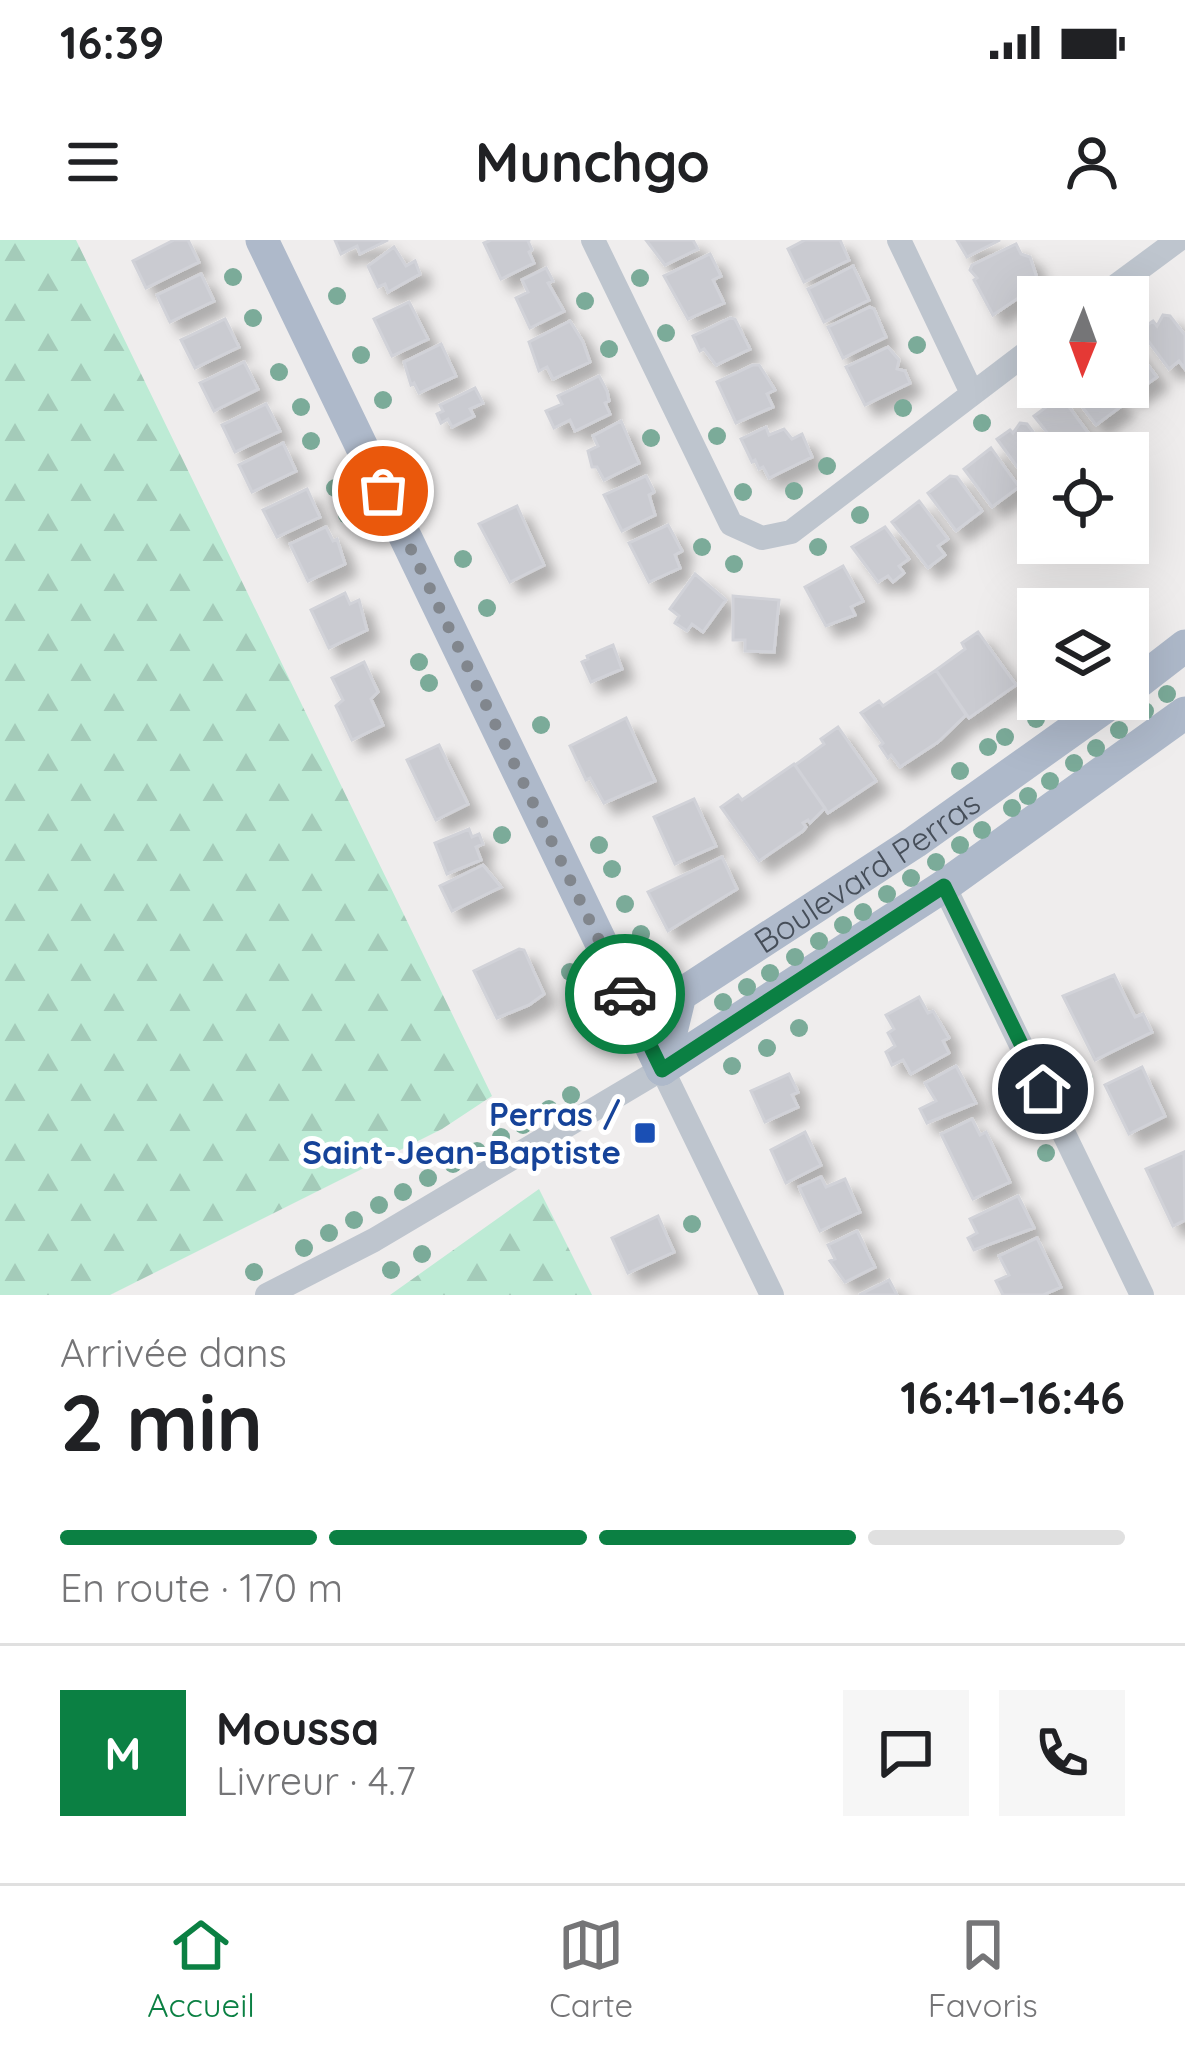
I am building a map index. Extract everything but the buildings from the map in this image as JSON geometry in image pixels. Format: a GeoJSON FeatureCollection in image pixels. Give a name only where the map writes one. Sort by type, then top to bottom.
{"type":"FeatureCollection","features":[{"type":"Feature","properties":{"kind":"main road"},"geometry":{"type":"LineString","coordinates":[[262,240],[662,1070]]}},
{"type":"Feature","properties":{"kind":"main road"},"geometry":{"type":"LineString","coordinates":[[1149,674],[1185,646]]}},
{"type":"Feature","properties":{"kind":"main road","name":"Boulevard Perras"},"geometry":{"type":"LineString","coordinates":[[662,1070],[944,886],[1185,712]]}},
{"type":"Feature","properties":{"kind":"main road","name":"Boulevard Perras"},"geometry":{"type":"LineString","coordinates":[[662,1070],[680,995],[915,842],[1086,720]]}},
{"type":"Feature","properties":{"kind":"street"},"geometry":{"type":"LineString","coordinates":[[593,240],[731,524],[762,538],[791,532],[1017,360]]}},
{"type":"Feature","properties":{"kind":"street"},"geometry":{"type":"LineString","coordinates":[[899,240],[973,393]]}},
{"type":"Feature","properties":{"kind":"street"},"geometry":{"type":"LineString","coordinates":[[1129,276],[1178,240]]}},
{"type":"Feature","properties":{"kind":"street"},"geometry":{"type":"LineString","coordinates":[[944,886],[1142,1295]]}},
{"type":"Feature","properties":{"kind":"street","name":"Boulevard Perras"},"geometry":{"type":"LineString","coordinates":[[267,1295],[374,1240],[662,1070]]}},
{"type":"Feature","properties":{"kind":"street"},"geometry":{"type":"LineString","coordinates":[[662,1070],[772,1295]]}},
{"type":"Feature","properties":{"kind":"green space"},"geometry":{"type":"Polygon","coordinates":[[[0,240],[76,240],[492,1096],[442,1129],[110,1295],[0,1295],[0,240]]]}},
{"type":"Feature","properties":{"kind":"green space"},"geometry":{"type":"Polygon","coordinates":[[[539,1189],[592,1295],[390,1295],[539,1189]]]}},
{"type":"Feature","properties":{"kind":"way so far"},"geometry":{"type":"LineString","coordinates":[[383,491],[625,994]]}},
{"type":"Feature","properties":{"kind":"place","name":"Perras / Saint-Jean-Baptiste"},"geometry":{"type":"Point","coordinates":[645,1133]}},
{"type":"Feature","properties":{"kind":"route"},"geometry":{"type":"LineString","coordinates":[[625,994],[662,1070],[944,886],[1043,1089]]}}]}
